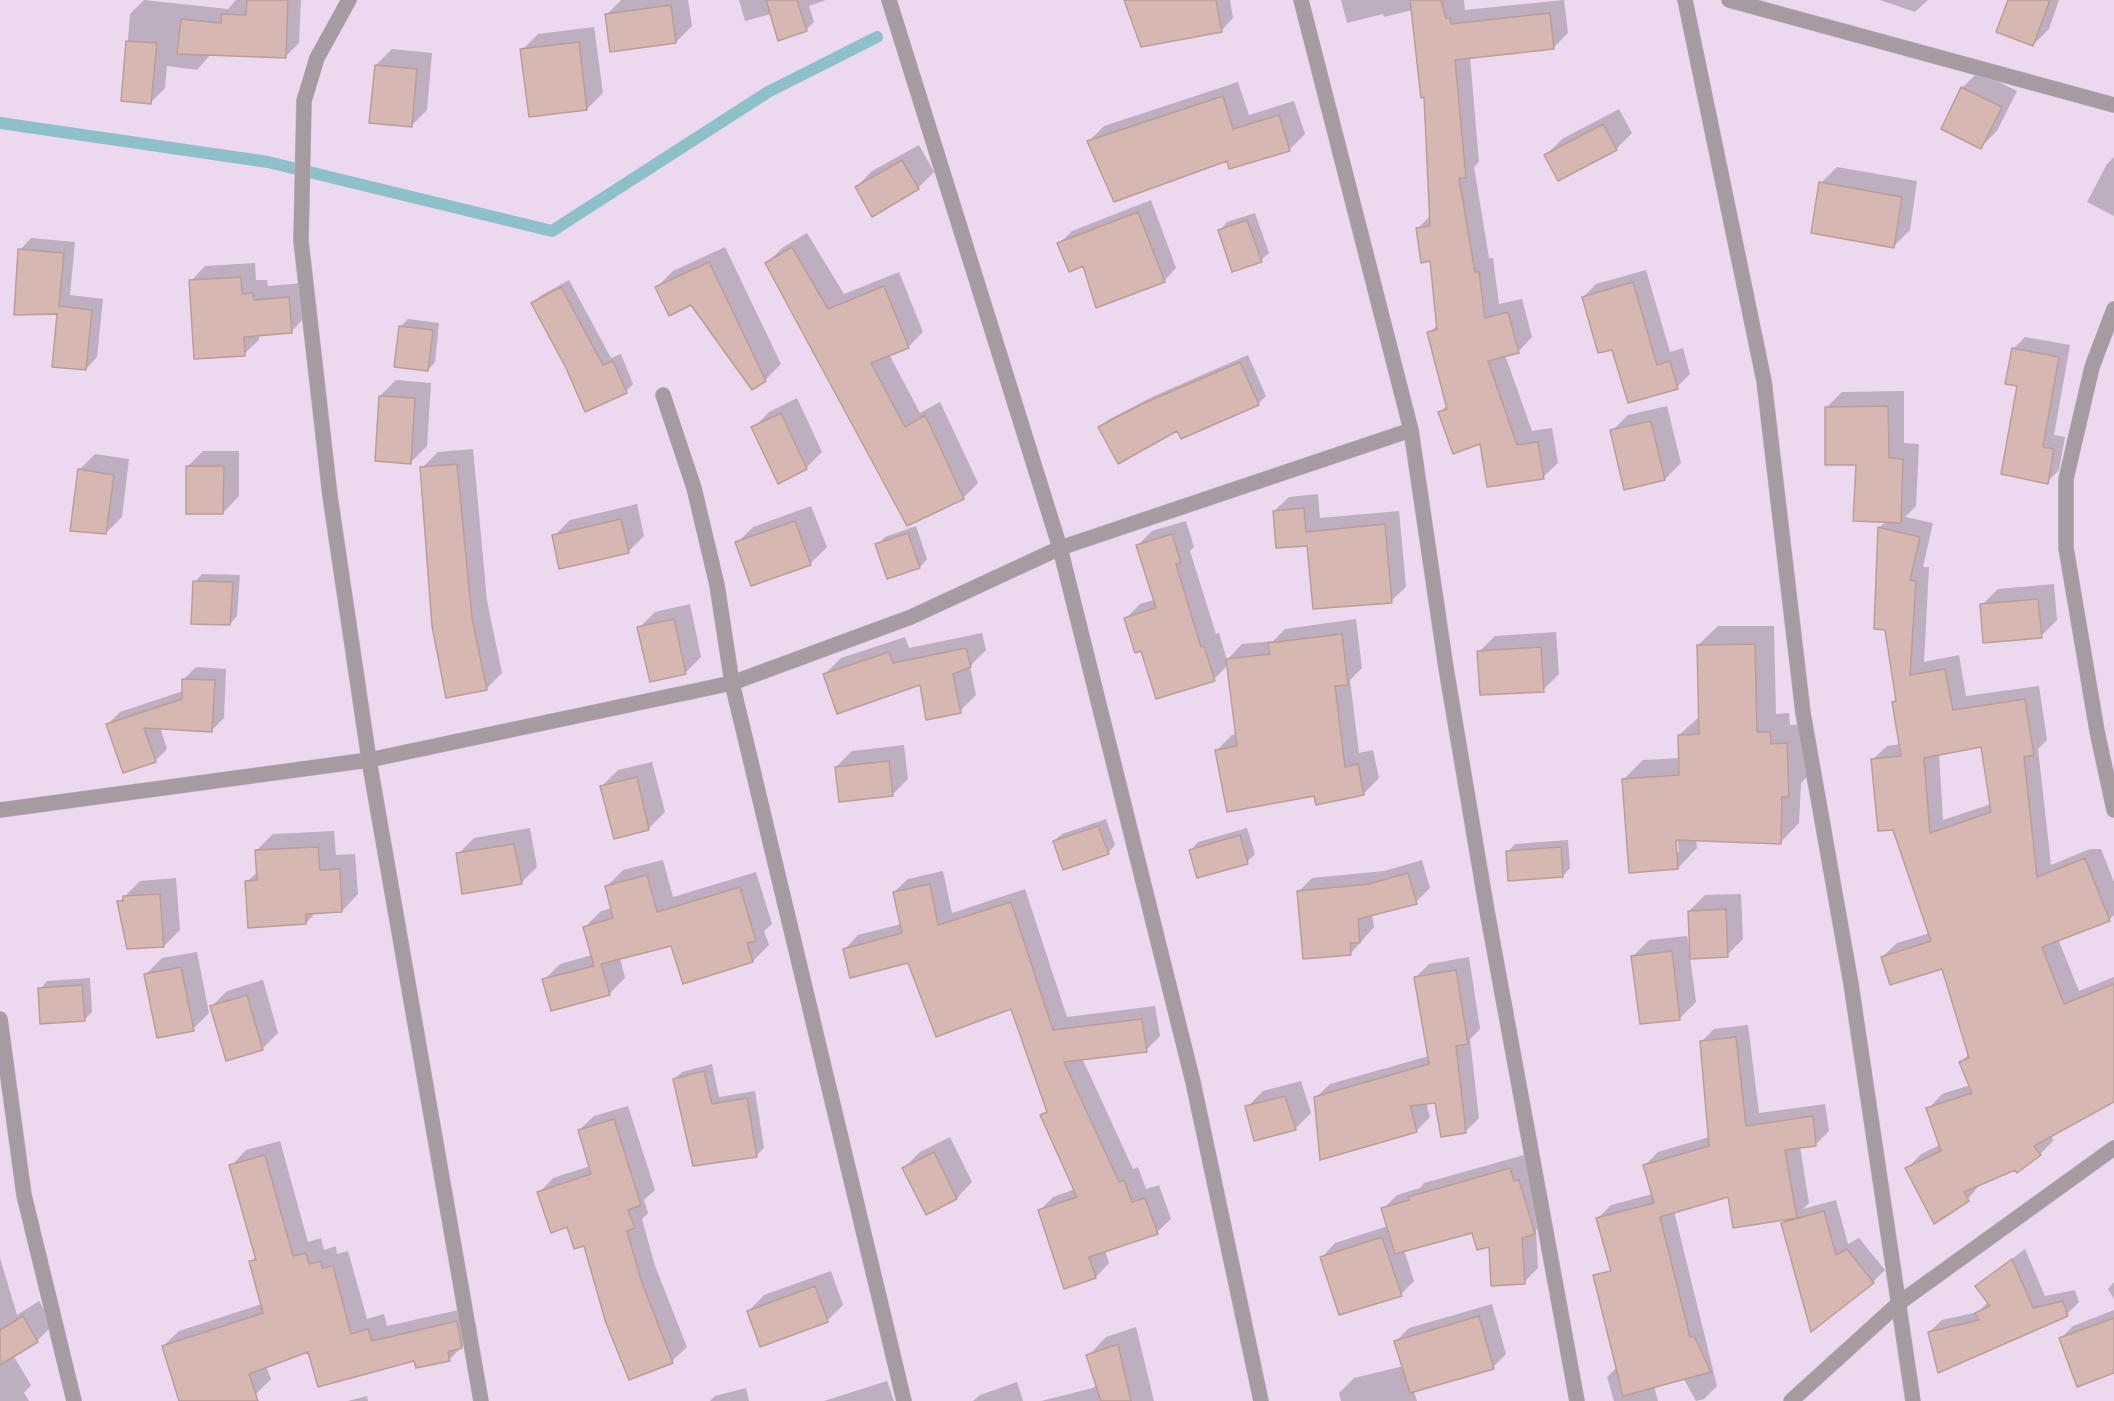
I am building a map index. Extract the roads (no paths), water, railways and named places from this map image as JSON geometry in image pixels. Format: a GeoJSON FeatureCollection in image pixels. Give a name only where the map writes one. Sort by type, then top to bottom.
{"type":"FeatureCollection","features":[{"type":"Feature","properties":{"kind":"street"},"geometry":{"type":"LineString","coordinates":[[349,0],[317,58],[304,101],[301,241],[330,496],[369,760],[481,1401]]}},
{"type":"Feature","properties":{"kind":"street"},"geometry":{"type":"LineString","coordinates":[[889,0],[1060,548],[1193,1082],[1261,1401]]}},
{"type":"Feature","properties":{"kind":"street"},"geometry":{"type":"LineString","coordinates":[[1301,0],[1411,430],[1446,668],[1487,911],[1577,1401]]}},
{"type":"Feature","properties":{"kind":"street"},"geometry":{"type":"LineString","coordinates":[[1685,0],[1764,381],[1803,713],[1851,984],[1913,1401]]}},
{"type":"Feature","properties":{"kind":"street"},"geometry":{"type":"LineString","coordinates":[[1729,0],[2114,105]]}},
{"type":"Feature","properties":{"kind":"street"},"geometry":{"type":"LineString","coordinates":[[2114,309],[2092,368],[2066,479],[2066,548],[2097,731],[2114,810]]}},
{"type":"Feature","properties":{"kind":"street"},"geometry":{"type":"LineString","coordinates":[[663,395],[694,488],[717,585],[732,683],[904,1401]]}},
{"type":"Feature","properties":{"kind":"street"},"geometry":{"type":"LineString","coordinates":[[0,810],[369,760],[732,683],[911,617],[1060,548],[1411,430]]}},
{"type":"Feature","properties":{"kind":"street"},"geometry":{"type":"LineString","coordinates":[[0,1018],[24,1195],[74,1401]]}},
{"type":"Feature","properties":{"kind":"street"},"geometry":{"type":"LineString","coordinates":[[1791,1401],[1899,1304],[2112,1153]]}},
{"type":"Feature","properties":{"kind":"waterway"},"geometry":{"type":"LineString","coordinates":[[0,123],[268,162],[552,231],[768,92],[877,37]]}}]}
